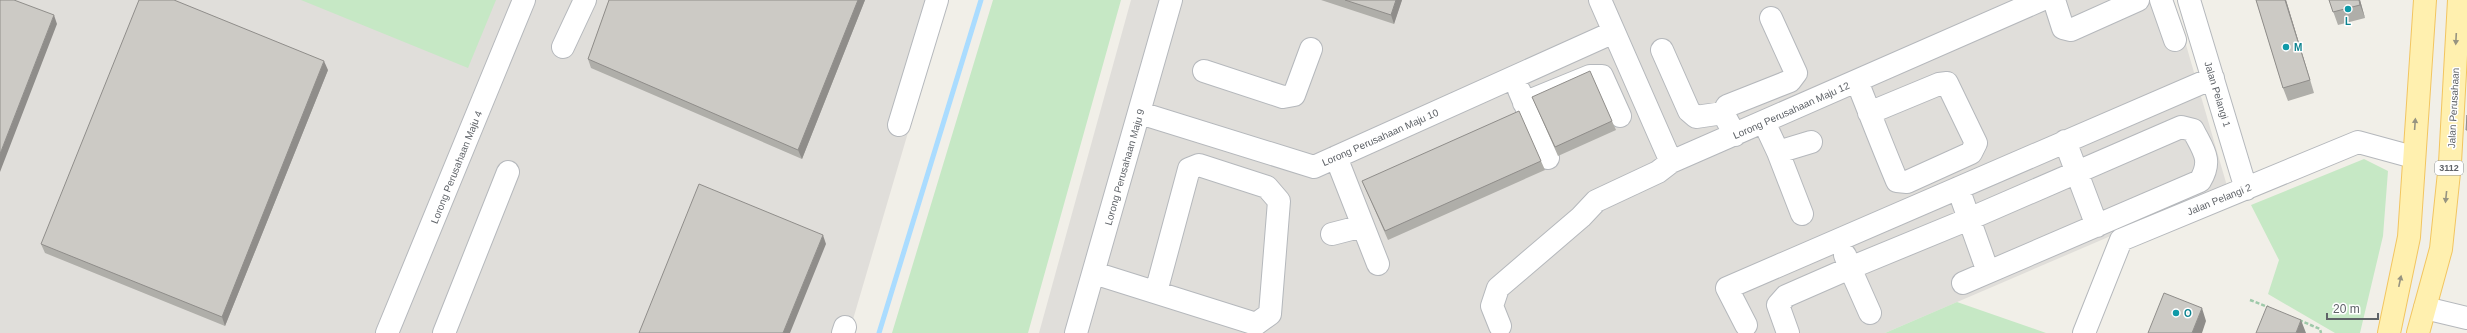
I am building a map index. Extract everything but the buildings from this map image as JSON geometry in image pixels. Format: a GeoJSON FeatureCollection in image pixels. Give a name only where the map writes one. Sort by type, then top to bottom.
{"type":"FeatureCollection","features":[{"type":"Feature","properties":{"kind":"main road"},"geometry":{"type":"LineString","coordinates":[[2389,333],[2409,237],[2413,156],[2425,0]]}},
{"type":"Feature","properties":{"kind":"main road","name":"Jalan Perusahaan"},"geometry":{"type":"LineString","coordinates":[[2418,333],[2441,249],[2450,163],[2458,0]]}},
{"type":"Feature","properties":{"kind":"street","name":"Lorong Perusahaan Maju 4"},"geometry":{"type":"LineString","coordinates":[[387,333],[524,0]]}},
{"type":"Feature","properties":{"kind":"street"},"geometry":{"type":"LineString","coordinates":[[563,47],[585,0]]}},
{"type":"Feature","properties":{"kind":"street"},"geometry":{"type":"LineString","coordinates":[[899,125],[938,0]]}},
{"type":"Feature","properties":{"kind":"street","name":"Lorong Perusahaan Maju 9"},"geometry":{"type":"LineString","coordinates":[[1076,333],[1172,0]]}},
{"type":"Feature","properties":{"kind":"street"},"geometry":{"type":"LineString","coordinates":[[1600,0],[1671,162]]}},
{"type":"Feature","properties":{"kind":"street","name":"Lorong Perusahaan Maju 12"},"geometry":{"type":"LineString","coordinates":[[1500,326],[1492,306],[1498,288],[1581,217],[1596,201],[1658,172],[1671,162],[2041,0]]}},
{"type":"Feature","properties":{"kind":"street"},"geometry":{"type":"LineString","coordinates":[[2054,0],[2063,28],[2071,30],[2138,0]]}},
{"type":"Feature","properties":{"kind":"street"},"geometry":{"type":"LineString","coordinates":[[2161,0],[2175,40]]}},
{"type":"Feature","properties":{"kind":"street","name":"Jalan Pelangi 1"},"geometry":{"type":"LineString","coordinates":[[2189,0],[2246,189]]}},
{"type":"Feature","properties":{"kind":"street"},"geometry":{"type":"LineString","coordinates":[[1723,113],[1727,106],[1790,81],[1796,73],[1770,18]]}},
{"type":"Feature","properties":{"kind":"street","name":"Lorong Perusahaan Maju 10"},"geometry":{"type":"LineString","coordinates":[[1140,113],[1314,168],[1614,32]]}},
{"type":"Feature","properties":{"kind":"street"},"geometry":{"type":"LineString","coordinates":[[1204,71],[1283,97],[1294,95],[1311,49]]}},
{"type":"Feature","properties":{"kind":"street"},"geometry":{"type":"LineString","coordinates":[[1662,50],[1689,111],[1696,117],[1723,113]]}},
{"type":"Feature","properties":{"kind":"street"},"geometry":{"type":"LineString","coordinates":[[1524,103],[1590,76],[1602,76],[1620,116]]}},
{"type":"Feature","properties":{"kind":"street"},"geometry":{"type":"LineString","coordinates":[[1513,78],[1548,158]]}},
{"type":"Feature","properties":{"kind":"street"},"geometry":{"type":"LineString","coordinates":[[1746,325],[1727,288],[2213,78]]}},
{"type":"Feature","properties":{"kind":"street"},"geometry":{"type":"LineString","coordinates":[[1857,81],[1869,112],[1897,181],[1907,182],[1970,153],[1976,143],[1947,83],[1939,84],[1869,112]]}},
{"type":"Feature","properties":{"kind":"street"},"geometry":{"type":"LineString","coordinates":[[1723,113],[1735,134]]}},
{"type":"Feature","properties":{"kind":"street"},"geometry":{"type":"LineString","coordinates":[[1764,122],[1778,152],[1802,214]]}},
{"type":"Feature","properties":{"kind":"street"},"geometry":{"type":"LineString","coordinates":[[1788,333],[1778,305],[1786,296],[2077,173],[2181,127],[2193,130],[2207,158],[2206,170],[2200,181],[1963,282]]}},
{"type":"Feature","properties":{"kind":"street"},"geometry":{"type":"LineString","coordinates":[[2065,141],[2097,226]]}},
{"type":"Feature","properties":{"kind":"street"},"geometry":{"type":"LineString","coordinates":[[1778,152],[1811,142]]}},
{"type":"Feature","properties":{"kind":"street","name":"Jalan Pelangi 2"},"geometry":{"type":"LineString","coordinates":[[2084,333],[2121,240],[2358,142],[2413,156]]}},
{"type":"Feature","properties":{"kind":"street"},"geometry":{"type":"LineString","coordinates":[[1336,157],[1378,264]]}},
{"type":"Feature","properties":{"kind":"street"},"geometry":{"type":"LineString","coordinates":[[1094,273],[1256,324],[1270,314],[1279,201],[1267,187],[1199,165],[1189,169],[1156,292]]}},
{"type":"Feature","properties":{"kind":"street"},"geometry":{"type":"LineString","coordinates":[[444,333],[508,172]]}},
{"type":"Feature","properties":{"kind":"street"},"geometry":{"type":"LineString","coordinates":[[1958,188],[1988,272]]}},
{"type":"Feature","properties":{"kind":"street"},"geometry":{"type":"LineString","coordinates":[[1332,234],[1363,226]]}},
{"type":"Feature","properties":{"kind":"street"},"geometry":{"type":"LineString","coordinates":[[1839,239],[1870,313]]}},
{"type":"Feature","properties":{"kind":"street"},"geometry":{"type":"LineString","coordinates":[[2425,308],[2467,318]]}},
{"type":"Feature","properties":{"kind":"path"},"geometry":{"type":"LineString","coordinates":[[2250,300],[2271,308]]}},
{"type":"Feature","properties":{"kind":"path"},"geometry":{"type":"LineString","coordinates":[[2292,317],[2320,329],[2321,333]]}},
{"type":"Feature","properties":{"kind":"shaded area"},"geometry":{"type":"Polygon","coordinates":[[[0,0],[947,0],[849,333],[0,333],[0,0]]]}},
{"type":"Feature","properties":{"kind":"shaded area"},"geometry":{"type":"Polygon","coordinates":[[[1131,0],[2173,0],[2227,186],[1885,333],[1039,333],[1131,0]]]}},
{"type":"Feature","properties":{"kind":"green space"},"geometry":{"type":"Polygon","coordinates":[[[301,0],[496,0],[468,68],[301,0]]]}},
{"type":"Feature","properties":{"kind":"green space"},"geometry":{"type":"Polygon","coordinates":[[[993,0],[1121,0],[1028,333],[892,333],[993,0]]]}},
{"type":"Feature","properties":{"kind":"green space"},"geometry":{"type":"Polygon","coordinates":[[[2364,159],[2388,171],[2383,236],[2360,333],[2335,333],[2268,294],[2279,260],[2251,205],[2364,159]]]}},
{"type":"Feature","properties":{"kind":"green space"},"geometry":{"type":"Polygon","coordinates":[[[1957,302],[2046,333],[1885,333],[1957,302]]]}},
{"type":"Feature","properties":{"kind":"waterway"},"geometry":{"type":"LineString","coordinates":[[879,333],[981,0]]}},
{"type":"Feature","properties":{"kind":"place","name":"L"},"geometry":{"type":"Point","coordinates":[2348,9]}},
{"type":"Feature","properties":{"kind":"place","name":"M"},"geometry":{"type":"Point","coordinates":[2286,47]}},
{"type":"Feature","properties":{"kind":"place","name":"O"},"geometry":{"type":"Point","coordinates":[2176,313]}}]}
